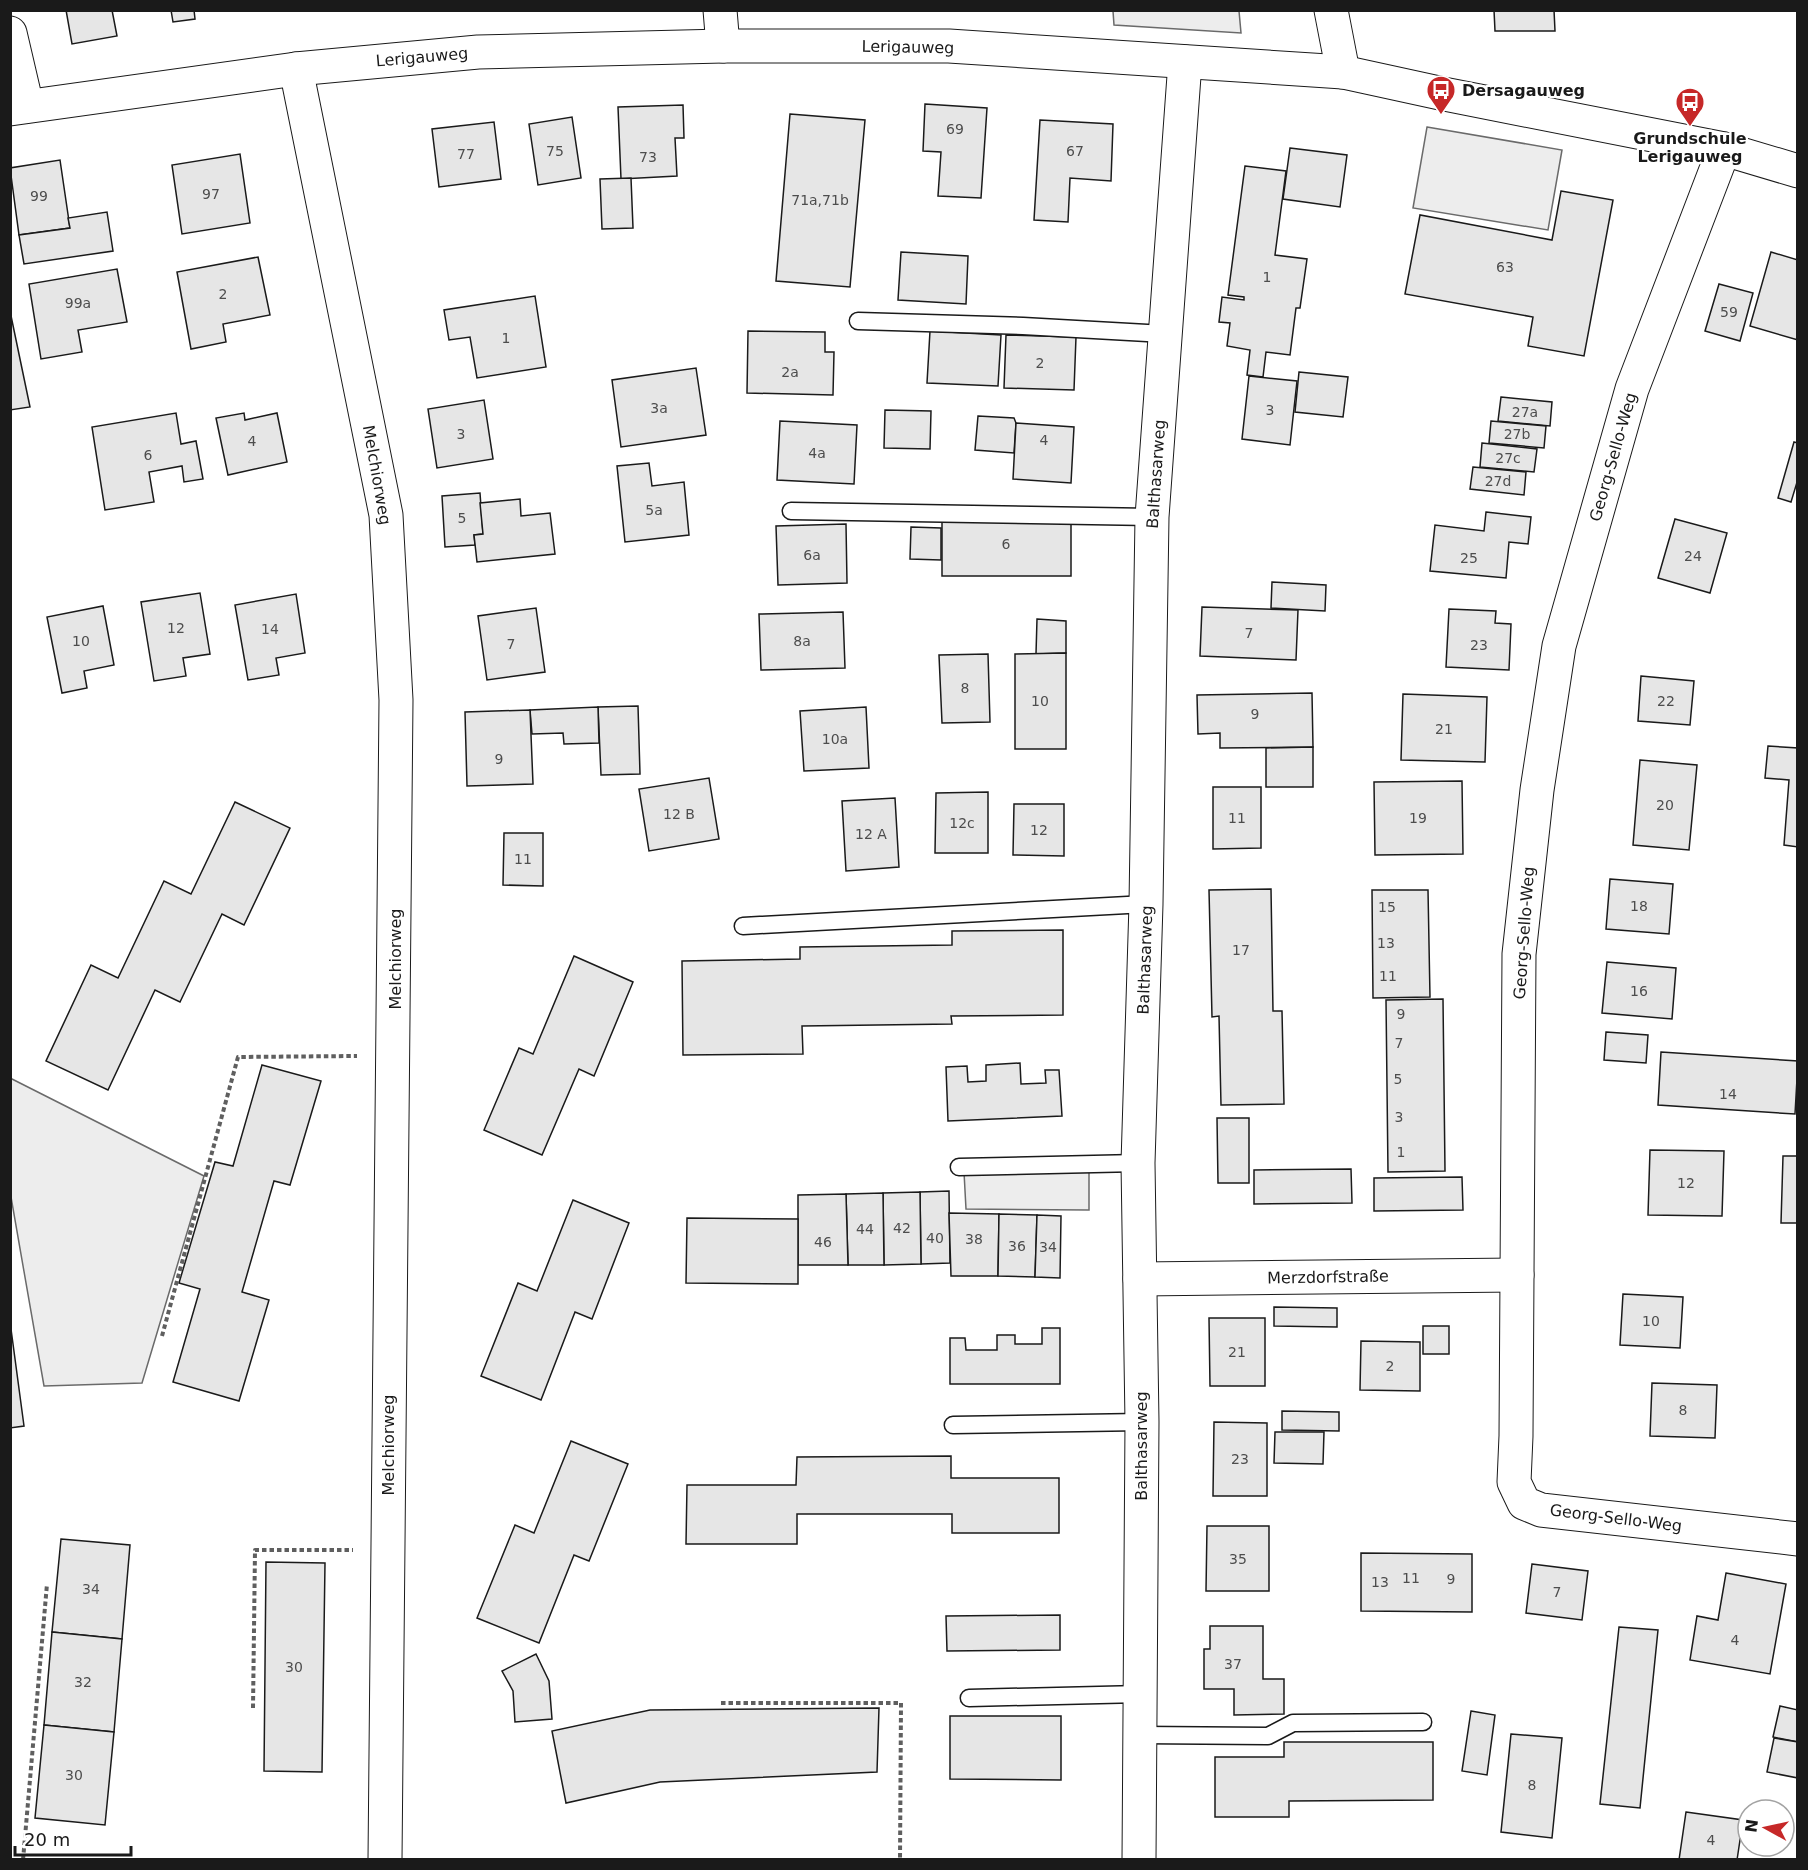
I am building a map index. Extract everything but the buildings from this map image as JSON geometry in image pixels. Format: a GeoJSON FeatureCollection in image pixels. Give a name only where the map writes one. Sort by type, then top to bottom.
{"type":"FeatureCollection","features":[{"type":"Feature","properties":{"kind":"street"},"geometry":{"type":"LineString","coordinates":[[720,10],[723,46]]}},
{"type":"Feature","properties":{"kind":"street"},"geometry":{"type":"LineString","coordinates":[[1331,10],[1343,72]]}},
{"type":"Feature","properties":{"kind":"street"},"geometry":{"type":"LineString","coordinates":[[10,33],[19,108]]}},
{"type":"Feature","properties":{"kind":"street","name":"Lerigauweg"},"geometry":{"type":"LineString","coordinates":[[19,108],[296,69],[478,52],[723,46],[949,46],[1343,72],[1724,150],[1797,171]]}},
{"type":"Feature","properties":{"kind":"street","name":"Balthasarweg"},"geometry":{"type":"LineString","coordinates":[[1139,1860],[1142,1422],[1138,1163],[1146,904],[1152,517],[1185,62]]}},
{"type":"Feature","properties":{"kind":"street","name":"Melchiorweg"},"geometry":{"type":"LineString","coordinates":[[296,69],[386,515],[396,700],[385,1860]]}},
{"type":"Feature","properties":{"kind":"street","name":"Georg-Sello-Weg"},"geometry":{"type":"LineString","coordinates":[[1724,150],[1632,389],[1559,646],[1537,790],[1519,954],[1514,1482],[1524,1503],[1541,1509],[1797,1539]]}},
{"type":"Feature","properties":{"kind":"street","name":"Merzdorfstraße"},"geometry":{"type":"LineString","coordinates":[[1140,1279],[1516,1275]]}},
{"type":"Feature","properties":{"kind":"lane"},"geometry":{"type":"LineString","coordinates":[[858,321],[1023,326],[1165,334]]}},
{"type":"Feature","properties":{"kind":"lane"},"geometry":{"type":"LineString","coordinates":[[791,511],[1152,517]]}},
{"type":"Feature","properties":{"kind":"lane"},"geometry":{"type":"LineString","coordinates":[[743,926],[1146,904]]}},
{"type":"Feature","properties":{"kind":"lane"},"geometry":{"type":"LineString","coordinates":[[959,1167],[1138,1163]]}},
{"type":"Feature","properties":{"kind":"lane"},"geometry":{"type":"LineString","coordinates":[[953,1425],[1142,1422]]}},
{"type":"Feature","properties":{"kind":"lane"},"geometry":{"type":"LineString","coordinates":[[969,1698],[1141,1694]]}},
{"type":"Feature","properties":{"kind":"lane"},"geometry":{"type":"LineString","coordinates":[[1140,1735],[1268,1736],[1293,1723],[1423,1722]]}},
{"type":"Feature","properties":{"kind":"path"},"geometry":{"type":"LineString","coordinates":[[162,1336],[238,1057],[394,1056]]}},
{"type":"Feature","properties":{"kind":"path"},"geometry":{"type":"LineString","coordinates":[[253,1708],[255,1550],[387,1549]]}},
{"type":"Feature","properties":{"kind":"path"},"geometry":{"type":"LineString","coordinates":[[22,1860],[47,1584]]}},
{"type":"Feature","properties":{"kind":"path"},"geometry":{"type":"LineString","coordinates":[[721,1703],[901,1703],[900,1860]]}},
{"type":"Feature","properties":{"kind":"shaded area"},"geometry":{"type":"Polygon","coordinates":[[[1113,11],[1239,11],[1241,33],[1114,25],[1113,11]]]}},
{"type":"Feature","properties":{"kind":"shaded area"},"geometry":{"type":"Polygon","coordinates":[[[1427,127],[1562,150],[1548,230],[1413,208],[1427,127]]]}},
{"type":"Feature","properties":{"kind":"shaded area"},"geometry":{"type":"Polygon","coordinates":[[[10,1078],[204,1176],[142,1383],[44,1386],[11,1197],[10,1078]]]}},
{"type":"Feature","properties":{"kind":"shaded area"},"geometry":{"type":"Polygon","coordinates":[[[1089,1170],[1089,1210],[966,1209],[964,1172],[1089,1170]]]}},
{"type":"Feature","properties":{"kind":"place","name":"Dersagauweg"},"geometry":{"type":"Point","coordinates":[1441,116]}},
{"type":"Feature","properties":{"kind":"place","name":"Grundschule Lerigauweg"},"geometry":{"type":"Point","coordinates":[1690,128]}}]}
